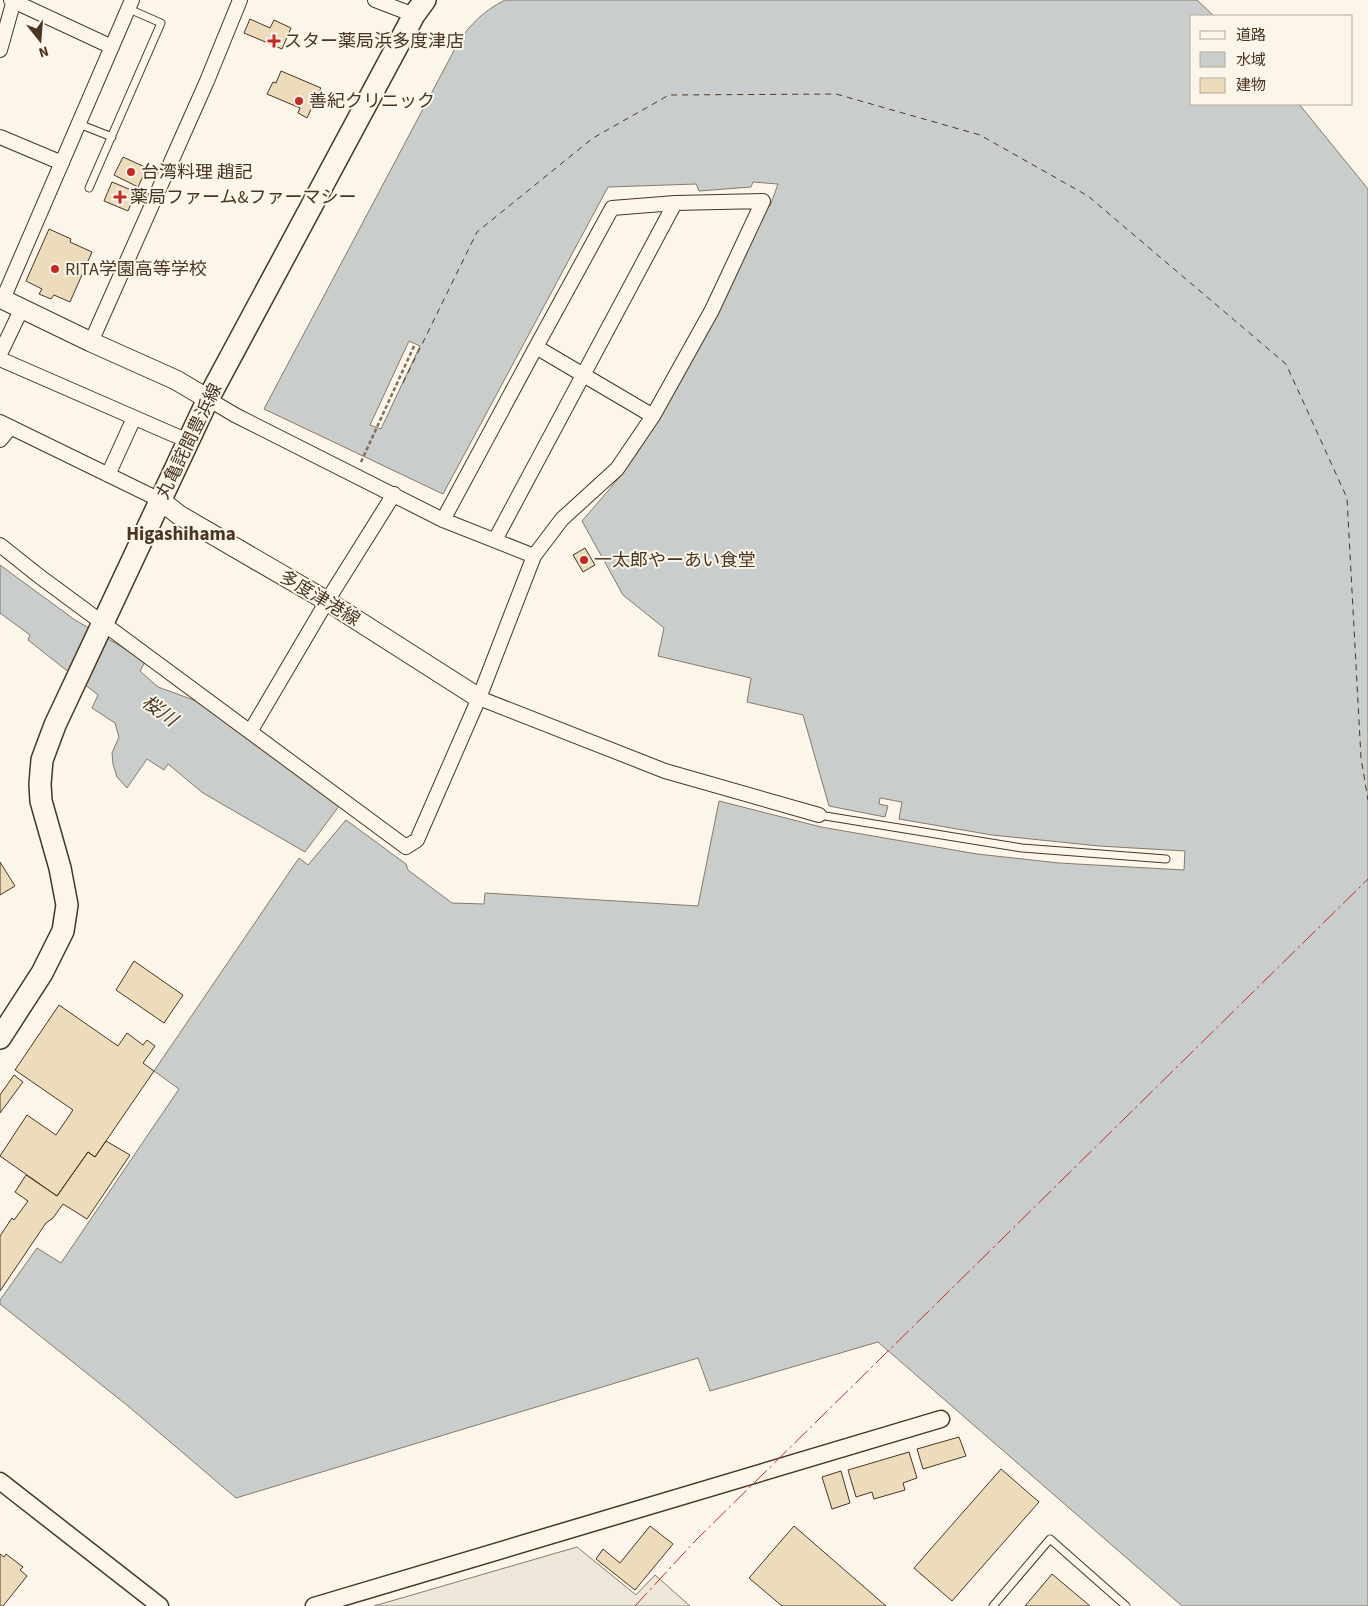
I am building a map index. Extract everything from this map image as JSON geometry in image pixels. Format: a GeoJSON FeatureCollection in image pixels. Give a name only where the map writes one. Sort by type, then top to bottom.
{"type":"FeatureCollection","features":[{"type":"Feature","properties":{"kind":"main road","name":"丸亀詫間豊浜線"},"geometry":{"type":"LineString","coordinates":[[0,1038],[42,973],[63,931],[67,905],[60,868],[41,801],[40,784],[42,760],[55,725],[208,399],[420,7]]}},
{"type":"Feature","properties":{"kind":"main road"},"geometry":{"type":"LineString","coordinates":[[2,298],[91,342],[176,380],[208,399]]}},
{"type":"Feature","properties":{"kind":"main road","name":"多度津港線"},"geometry":{"type":"LineString","coordinates":[[160,500],[179,515],[327,601],[480,698]]}},
{"type":"Feature","properties":{"kind":"street"},"geometry":{"type":"LineString","coordinates":[[0,50],[13,0],[112,47]]}},
{"type":"Feature","properties":{"kind":"street"},"geometry":{"type":"LineString","coordinates":[[91,342],[207,81],[240,0]]}},
{"type":"Feature","properties":{"kind":"street"},"geometry":{"type":"LineString","coordinates":[[375,0],[420,7]]}},
{"type":"Feature","properties":{"kind":"street"},"geometry":{"type":"LineString","coordinates":[[2,298],[131,4]]}},
{"type":"Feature","properties":{"kind":"street"},"geometry":{"type":"LineString","coordinates":[[0,137],[62,163]]}},
{"type":"Feature","properties":{"kind":"street"},"geometry":{"type":"LineString","coordinates":[[0,545],[103,624],[406,847],[417,840],[480,698],[534,556],[562,519],[617,469],[653,416],[712,310],[763,201],[612,208],[443,520]]}},
{"type":"Feature","properties":{"kind":"street"},"geometry":{"type":"LineString","coordinates":[[495,540],[675,204]]}},
{"type":"Feature","properties":{"kind":"street"},"geometry":{"type":"LineString","coordinates":[[0,354],[22,308]]}},
{"type":"Feature","properties":{"kind":"street"},"geometry":{"type":"LineString","coordinates":[[536,347],[653,416]]}},
{"type":"Feature","properties":{"kind":"street"},"geometry":{"type":"LineString","coordinates":[[0,359],[188,441]]}},
{"type":"Feature","properties":{"kind":"street"},"geometry":{"type":"LineString","coordinates":[[208,399],[235,415],[443,520],[534,556]]}},
{"type":"Feature","properties":{"kind":"street"},"geometry":{"type":"LineString","coordinates":[[108,475],[134,418]]}},
{"type":"Feature","properties":{"kind":"street"},"geometry":{"type":"LineString","coordinates":[[0,440],[6,425],[160,500]]}},
{"type":"Feature","properties":{"kind":"street"},"geometry":{"type":"LineString","coordinates":[[250,732],[327,601],[394,494]]}},
{"type":"Feature","properties":{"kind":"street"},"geometry":{"type":"LineString","coordinates":[[480,698],[665,771],[819,815]]}},
{"type":"Feature","properties":{"kind":"street"},"geometry":{"type":"LineString","coordinates":[[314,1606],[941,1419]]}},
{"type":"Feature","properties":{"kind":"street"},"geometry":{"type":"LineString","coordinates":[[0,1481],[160,1606]]}},
{"type":"Feature","properties":{"kind":"lane"},"geometry":{"type":"LineString","coordinates":[[89,188],[161,23],[131,4]]}},
{"type":"Feature","properties":{"kind":"lane"},"geometry":{"type":"LineString","coordinates":[[79,124],[112,137]]}},
{"type":"Feature","properties":{"kind":"lane"},"geometry":{"type":"LineString","coordinates":[[819,815],[1022,848],[1166,859]]}},
{"type":"Feature","properties":{"kind":"lane"},"geometry":{"type":"LineString","coordinates":[[993,1606],[1050,1539],[1126,1606]]}},
{"type":"Feature","properties":{"kind":"path"},"geometry":{"type":"LineString","coordinates":[[361,462],[415,344]]}},
{"type":"Feature","properties":{"kind":"shaded area"},"geometry":{"type":"Polygon","coordinates":[[[577,1547],[636,1595],[655,1575],[690,1606],[374,1606],[577,1547]]]}},
{"type":"Feature","properties":{"kind":"water"},"geometry":{"type":"Polygon","coordinates":[[[505,0],[1197,0],[1213,15],[1190,15],[1190,105],[1300,105],[1368,189],[1368,1606],[1182,1606],[878,1342],[710,1391],[698,1358],[236,1498],[128,1406],[0,1304],[0,1300],[37,1248],[61,1263],[179,1089],[154,1071],[299,858],[308,865],[346,820],[406,864],[408,870],[452,903],[484,904],[485,893],[698,906],[719,801],[821,827],[977,854],[1059,863],[1184,870],[1185,851],[1099,846],[992,835],[899,819],[902,802],[880,798],[879,804],[888,806],[885,817],[829,806],[803,715],[747,702],[751,678],[658,656],[664,628],[623,595],[582,521],[631,462],[656,424],[722,302],[766,207],[770,206],[778,184],[753,182],[751,187],[699,191],[696,184],[608,187],[443,494],[264,409],[458,43],[478,18],[505,0]]]}},
{"type":"Feature","properties":{"kind":"water","name":"桜川"},"geometry":{"type":"Polygon","coordinates":[[[0,565],[75,620],[145,662],[140,671],[158,687],[199,702],[339,806],[305,852],[203,793],[168,764],[164,770],[147,759],[127,788],[117,777],[113,764],[112,753],[119,737],[115,723],[92,708],[98,695],[28,640],[30,635],[0,613],[0,565]]]}},
{"type":"Feature","properties":{"kind":"pier"},"geometry":{"type":"Polygon","coordinates":[[[409,341],[420,346],[381,429],[370,425],[409,341]]]}},
{"type":"Feature","properties":{"kind":"building","name":"スター薬局浜多度津店"},"geometry":{"type":"Polygon","coordinates":[[[250,19],[270,28],[274,20],[291,28],[282,49],[244,33],[250,19]]]}},
{"type":"Feature","properties":{"kind":"building","name":"善紀クリニック"},"geometry":{"type":"Polygon","coordinates":[[[281,71],[321,88],[307,118],[298,113],[300,108],[267,94],[273,82],[276,83],[281,71]]]}},
{"type":"Feature","properties":{"kind":"building","name":"台湾料理 趙記"},"geometry":{"type":"Polygon","coordinates":[[[123,157],[147,168],[138,187],[114,175],[123,157]]]}},
{"type":"Feature","properties":{"kind":"building","name":"薬局ファーム&ファーマシー"},"geometry":{"type":"Polygon","coordinates":[[[112,182],[136,192],[128,211],[104,201],[112,182]]]}},
{"type":"Feature","properties":{"kind":"building","name":"RITA学園高等学校"},"geometry":{"type":"Polygon","coordinates":[[[49,229],[71,239],[70,242],[92,252],[70,302],[54,295],[51,299],[39,294],[42,289],[26,281],[49,229]]]}},
{"type":"Feature","properties":{"kind":"building","name":"一太郎やーあい食堂"},"geometry":{"type":"Polygon","coordinates":[[[585,548],[595,565],[583,572],[573,555],[585,548]]]}},
{"type":"Feature","properties":{"kind":"building"},"geometry":{"type":"Polygon","coordinates":[[[0,862],[15,886],[0,895],[0,862]]]}},
{"type":"Feature","properties":{"kind":"building"},"geometry":{"type":"Polygon","coordinates":[[[134,961],[183,995],[164,1023],[116,990],[134,961]]]}},
{"type":"Feature","properties":{"kind":"building"},"geometry":{"type":"Polygon","coordinates":[[[59,1005],[118,1046],[127,1033],[143,1045],[147,1040],[155,1046],[143,1063],[154,1071],[95,1157],[88,1152],[57,1196],[0,1156],[27,1115],[56,1135],[73,1110],[15,1070],[59,1005]]]}},
{"type":"Feature","properties":{"kind":"building"},"geometry":{"type":"Polygon","coordinates":[[[14,1075],[23,1082],[0,1113],[0,1095],[14,1075]]]}},
{"type":"Feature","properties":{"kind":"building"},"geometry":{"type":"Polygon","coordinates":[[[106,1141],[130,1155],[87,1219],[63,1204],[53,1218],[46,1223],[0,1291],[0,1236],[12,1218],[14,1220],[28,1201],[15,1192],[26,1175],[57,1196],[88,1152],[95,1157],[106,1141]]]}},
{"type":"Feature","properties":{"kind":"building"},"geometry":{"type":"Polygon","coordinates":[[[959,1437],[966,1456],[923,1469],[917,1449],[959,1437]]]}},
{"type":"Feature","properties":{"kind":"building"},"geometry":{"type":"Polygon","coordinates":[[[909,1452],[917,1478],[903,1483],[905,1490],[874,1499],[872,1492],[856,1497],[848,1470],[909,1452]]]}},
{"type":"Feature","properties":{"kind":"building"},"geometry":{"type":"Polygon","coordinates":[[[1001,1469],[1039,1502],[952,1601],[914,1568],[1001,1469]]]}},
{"type":"Feature","properties":{"kind":"building"},"geometry":{"type":"Polygon","coordinates":[[[841,1471],[850,1503],[832,1509],[822,1477],[841,1471]]]}},
{"type":"Feature","properties":{"kind":"building"},"geometry":{"type":"Polygon","coordinates":[[[650,1526],[673,1544],[635,1590],[596,1559],[603,1549],[620,1563],[650,1526]]]}},
{"type":"Feature","properties":{"kind":"building"},"geometry":{"type":"Polygon","coordinates":[[[794,1526],[886,1606],[782,1606],[749,1578],[794,1526]]]}},
{"type":"Feature","properties":{"kind":"building"},"geometry":{"type":"Polygon","coordinates":[[[0,1554],[4,1557],[6,1554],[23,1567],[20,1570],[27,1576],[3,1606],[0,1606],[0,1554]]]}},
{"type":"Feature","properties":{"kind":"building"},"geometry":{"type":"Polygon","coordinates":[[[1052,1574],[1090,1606],[1025,1606],[1052,1574]]]}},
{"type":"Feature","properties":{"kind":"ferry route"},"geometry":{"type":"LineString","coordinates":[[403,383],[477,232],[593,138],[669,95],[836,94],[980,135],[1088,196],[1286,364],[1347,498],[1361,758],[1368,800]]}},
{"type":"Feature","properties":{"kind":"power"},"geometry":{"type":"LineString","coordinates":[[635,1606],[695,1541],[1368,879]]}},
{"type":"Feature","properties":{"kind":"place","name":"スター薬局浜多度津店"},"geometry":{"type":"Point","coordinates":[274,41]}},
{"type":"Feature","properties":{"kind":"place","name":"善紀クリニック"},"geometry":{"type":"Point","coordinates":[299,101]}},
{"type":"Feature","properties":{"kind":"place","name":"台湾料理 趙記"},"geometry":{"type":"Point","coordinates":[131,172]}},
{"type":"Feature","properties":{"kind":"place","name":"薬局ファーム&ファーマシー"},"geometry":{"type":"Point","coordinates":[120,197]}},
{"type":"Feature","properties":{"kind":"place","name":"RITA学園高等学校"},"geometry":{"type":"Point","coordinates":[55,269]}},
{"type":"Feature","properties":{"kind":"place","name":"一太郎やーあい食堂"},"geometry":{"type":"Point","coordinates":[584,560]}},
{"type":"Feature","properties":{"kind":"district","name":"Higashihama"},"geometry":{"type":"Point","coordinates":[181,533]}}]}
